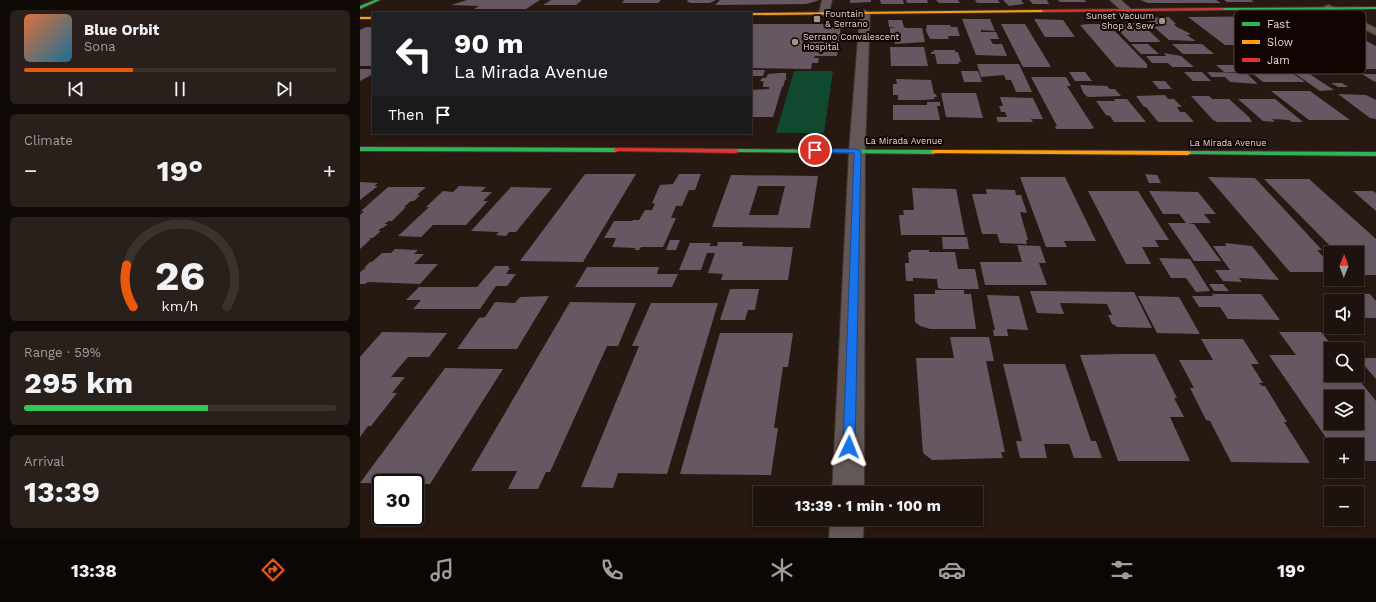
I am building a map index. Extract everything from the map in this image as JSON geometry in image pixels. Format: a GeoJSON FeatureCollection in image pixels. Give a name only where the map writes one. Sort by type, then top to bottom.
{"type":"FeatureCollection","features":[{"type":"Feature","properties":{"kind":"street"},"geometry":{"type":"LineString","coordinates":[[360,8],[378,0]]}},
{"type":"Feature","properties":{"kind":"street"},"geometry":{"type":"LineString","coordinates":[[824,13],[827,0]]}},
{"type":"Feature","properties":{"kind":"street"},"geometry":{"type":"LineString","coordinates":[[1115,0],[1127,10]]}},
{"type":"Feature","properties":{"kind":"street"},"geometry":{"type":"LineString","coordinates":[[1329,8],[1333,10]]}},
{"type":"Feature","properties":{"kind":"street"},"geometry":{"type":"LineString","coordinates":[[752,14],[1376,8]]}},
{"type":"Feature","properties":{"kind":"street"},"geometry":{"type":"LineString","coordinates":[[848,486],[857,151],[865,13]]}},
{"type":"Feature","properties":{"kind":"street"},"geometry":{"type":"LineString","coordinates":[[360,18],[372,18]]}},
{"type":"Feature","properties":{"kind":"street"},"geometry":{"type":"LineString","coordinates":[[1366,27],[1376,32]]}},
{"type":"Feature","properties":{"kind":"street","name":"La Mirada Avenue"},"geometry":{"type":"LineString","coordinates":[[360,149],[1376,154]]}},
{"type":"Feature","properties":{"kind":"street"},"geometry":{"type":"LineString","coordinates":[[846,538],[847,526]]}},
{"type":"Feature","properties":{"kind":"green space"},"geometry":{"type":"Polygon","coordinates":[[[794,71],[833,71],[824,133],[776,133],[794,71]]]}},
{"type":"Feature","properties":{"kind":"building"},"geometry":{"type":"Polygon","coordinates":[[[467,0],[540,0],[526,9],[474,9],[479,6],[451,5],[467,0]]]}},
{"type":"Feature","properties":{"kind":"building"},"geometry":{"type":"Polygon","coordinates":[[[551,0],[582,0],[576,5],[543,5],[551,0]]]}},
{"type":"Feature","properties":{"kind":"building"},"geometry":{"type":"Polygon","coordinates":[[[624,0],[661,0],[658,3],[622,3],[624,0]]]}},
{"type":"Feature","properties":{"kind":"building"},"geometry":{"type":"Polygon","coordinates":[[[688,0],[716,0],[710,3],[689,3],[690,2],[687,2],[688,0]]]}},
{"type":"Feature","properties":{"kind":"building"},"geometry":{"type":"Polygon","coordinates":[[[720,0],[820,0],[806,4],[715,5],[720,0]]]}},
{"type":"Feature","properties":{"kind":"building"},"geometry":{"type":"Polygon","coordinates":[[[850,0],[871,0],[871,2],[850,3],[850,0]]]}},
{"type":"Feature","properties":{"kind":"building"},"geometry":{"type":"Polygon","coordinates":[[[880,0],[903,0],[904,4],[881,4],[880,0]]]}},
{"type":"Feature","properties":{"kind":"building"},"geometry":{"type":"Polygon","coordinates":[[[906,0],[927,0],[928,3],[907,3],[906,0]]]}},
{"type":"Feature","properties":{"kind":"building"},"geometry":{"type":"Polygon","coordinates":[[[936,0],[958,0],[960,3],[939,3],[936,0]]]}},
{"type":"Feature","properties":{"kind":"building"},"geometry":{"type":"Polygon","coordinates":[[[975,0],[998,0],[1000,3],[977,3],[975,0]]]}},
{"type":"Feature","properties":{"kind":"building"},"geometry":{"type":"Polygon","coordinates":[[[1003,0],[1021,0],[1024,4],[1009,6],[1003,0]]]}},
{"type":"Feature","properties":{"kind":"building"},"geometry":{"type":"Polygon","coordinates":[[[1029,0],[1047,0],[1049,4],[1033,4],[1029,0]]]}},
{"type":"Feature","properties":{"kind":"building"},"geometry":{"type":"Polygon","coordinates":[[[1058,0],[1084,0],[1087,2],[1060,2],[1058,0]]]}},
{"type":"Feature","properties":{"kind":"building"},"geometry":{"type":"Polygon","coordinates":[[[1140,0],[1216,0],[1221,3],[1148,3],[1140,0]]]}},
{"type":"Feature","properties":{"kind":"building"},"geometry":{"type":"Polygon","coordinates":[[[1224,0],[1251,0],[1254,2],[1227,2],[1224,0]]]}},
{"type":"Feature","properties":{"kind":"building"},"geometry":{"type":"Polygon","coordinates":[[[1169,17],[1177,27],[1191,34],[1187,35],[1196,41],[1169,40],[1154,27],[1167,25],[1151,24],[1144,18],[1169,17]]]}},
{"type":"Feature","properties":{"kind":"building"},"geometry":{"type":"Polygon","coordinates":[[[1188,17],[1234,17],[1234,45],[1225,45],[1188,17]]]}},
{"type":"Feature","properties":{"kind":"building"},"geometry":{"type":"Polygon","coordinates":[[[962,19],[990,19],[995,31],[981,30],[981,32],[996,32],[999,39],[990,39],[993,44],[1002,44],[1007,56],[976,55],[962,19]]]}},
{"type":"Feature","properties":{"kind":"building"},"geometry":{"type":"Polygon","coordinates":[[[1034,19],[1063,20],[1075,37],[1045,37],[1034,19]]]}},
{"type":"Feature","properties":{"kind":"building"},"geometry":{"type":"Polygon","coordinates":[[[888,20],[902,20],[904,27],[906,28],[922,28],[925,42],[895,44],[894,36],[890,36],[890,28],[896,27],[889,27],[888,20]]]}},
{"type":"Feature","properties":{"kind":"building"},"geometry":{"type":"Polygon","coordinates":[[[1111,23],[1132,25],[1130,23],[1141,23],[1161,42],[1130,42],[1111,23]]]}},
{"type":"Feature","properties":{"kind":"building","name":"Serrano Convalescent Hospital"},"geometry":{"type":"Polygon","coordinates":[[[752,24],[834,24],[841,26],[837,56],[815,56],[814,58],[819,58],[818,63],[812,63],[811,69],[752,68],[752,24]]]}},
{"type":"Feature","properties":{"kind":"building"},"geometry":{"type":"Polygon","coordinates":[[[1001,24],[1025,24],[1051,67],[1023,67],[1001,24]]]}},
{"type":"Feature","properties":{"kind":"building"},"geometry":{"type":"Polygon","coordinates":[[[1108,24],[1147,64],[1147,68],[1116,67],[1080,25],[1108,24]]]}},
{"type":"Feature","properties":{"kind":"building"},"geometry":{"type":"Polygon","coordinates":[[[927,25],[950,25],[951,27],[957,27],[960,36],[948,36],[949,39],[930,39],[926,31],[927,25]]]}},
{"type":"Feature","properties":{"kind":"building"},"geometry":{"type":"Polygon","coordinates":[[[366,27],[372,27],[372,66],[360,66],[360,30],[366,27]]]}},
{"type":"Feature","properties":{"kind":"building"},"geometry":{"type":"Polygon","coordinates":[[[1366,41],[1376,46],[1376,69],[1366,69],[1366,41]]]}},
{"type":"Feature","properties":{"kind":"building"},"geometry":{"type":"Polygon","coordinates":[[[1131,44],[1148,44],[1159,54],[1141,54],[1131,44]]]}},
{"type":"Feature","properties":{"kind":"building"},"geometry":{"type":"Polygon","coordinates":[[[1172,44],[1202,44],[1214,54],[1183,54],[1172,44]]]}},
{"type":"Feature","properties":{"kind":"building"},"geometry":{"type":"Polygon","coordinates":[[[890,47],[924,47],[928,66],[891,66],[890,47]]]}},
{"type":"Feature","properties":{"kind":"building"},"geometry":{"type":"Polygon","coordinates":[[[933,50],[955,50],[955,52],[958,52],[961,62],[958,62],[959,64],[937,64],[935,54],[931,54],[931,52],[934,52],[933,50]]]}},
{"type":"Feature","properties":{"kind":"building"},"geometry":{"type":"Polygon","coordinates":[[[1164,53],[1181,56],[1194,67],[1172,67],[1168,63],[1152,63],[1146,56],[1166,56],[1164,53]]]}},
{"type":"Feature","properties":{"kind":"building"},"geometry":{"type":"Polygon","coordinates":[[[977,64],[1019,64],[1032,92],[1016,92],[1011,80],[1006,80],[1004,75],[981,77],[977,64]]]}},
{"type":"Feature","properties":{"kind":"building"},"geometry":{"type":"Polygon","coordinates":[[[1216,65],[1234,65],[1234,72],[1224,72],[1216,65]]]}},
{"type":"Feature","properties":{"kind":"building"},"geometry":{"type":"Polygon","coordinates":[[[360,69],[372,69],[372,75],[360,81],[360,69]]]}},
{"type":"Feature","properties":{"kind":"building"},"geometry":{"type":"Polygon","coordinates":[[[752,70],[765,70],[763,76],[752,76],[752,70]]]}},
{"type":"Feature","properties":{"kind":"building"},"geometry":{"type":"Polygon","coordinates":[[[961,71],[978,71],[982,82],[964,82],[961,71]]]}},
{"type":"Feature","properties":{"kind":"building"},"geometry":{"type":"Polygon","coordinates":[[[1069,72],[1085,72],[1092,81],[1075,81],[1069,72]]]}},
{"type":"Feature","properties":{"kind":"building"},"geometry":{"type":"Polygon","coordinates":[[[1184,72],[1202,72],[1211,81],[1193,81],[1184,72]]]}},
{"type":"Feature","properties":{"kind":"building"},"geometry":{"type":"Polygon","coordinates":[[[1207,72],[1247,74],[1258,84],[1230,82],[1225,77],[1212,77],[1207,72]]]}},
{"type":"Feature","properties":{"kind":"building"},"geometry":{"type":"Polygon","coordinates":[[[786,73],[786,79],[788,79],[785,80],[782,87],[773,117],[752,117],[752,90],[769,89],[769,87],[763,87],[763,83],[765,82],[760,81],[762,78],[766,78],[768,74],[786,73]]]}},
{"type":"Feature","properties":{"kind":"building"},"geometry":{"type":"Polygon","coordinates":[[[1253,74],[1293,74],[1305,82],[1263,82],[1253,74]]]}},
{"type":"Feature","properties":{"kind":"building"},"geometry":{"type":"Polygon","coordinates":[[[1295,74],[1310,74],[1334,90],[1320,91],[1295,74]]]}},
{"type":"Feature","properties":{"kind":"building"},"geometry":{"type":"Polygon","coordinates":[[[1362,74],[1376,74],[1376,82],[1373,81],[1362,74]]]}},
{"type":"Feature","properties":{"kind":"building"},"geometry":{"type":"Polygon","coordinates":[[[1031,77],[1066,77],[1071,86],[1067,86],[1094,128],[1056,129],[1055,126],[1057,126],[1031,77]]]}},
{"type":"Feature","properties":{"kind":"building"},"geometry":{"type":"Polygon","coordinates":[[[896,79],[931,80],[934,94],[936,94],[937,97],[934,97],[935,99],[923,100],[898,100],[898,95],[893,95],[893,84],[897,84],[896,79]]]}},
{"type":"Feature","properties":{"kind":"building"},"geometry":{"type":"Polygon","coordinates":[[[1152,81],[1165,81],[1172,89],[1159,89],[1152,81]]]}},
{"type":"Feature","properties":{"kind":"building"},"geometry":{"type":"Polygon","coordinates":[[[1331,83],[1342,83],[1348,87],[1338,87],[1331,83]]]}},
{"type":"Feature","properties":{"kind":"building"},"geometry":{"type":"Polygon","coordinates":[[[1080,85],[1107,86],[1110,89],[1115,89],[1121,96],[1088,97],[1084,94],[1080,85]]]}},
{"type":"Feature","properties":{"kind":"building"},"geometry":{"type":"Polygon","coordinates":[[[1271,91],[1310,91],[1350,120],[1309,120],[1271,91]]]}},
{"type":"Feature","properties":{"kind":"building"},"geometry":{"type":"Polygon","coordinates":[[[941,93],[976,93],[983,118],[946,117],[941,93]]]}},
{"type":"Feature","properties":{"kind":"building"},"geometry":{"type":"Polygon","coordinates":[[[1338,94],[1366,95],[1376,100],[1376,119],[1370,118],[1338,94]]]}},
{"type":"Feature","properties":{"kind":"building"},"geometry":{"type":"Polygon","coordinates":[[[1165,95],[1168,99],[1174,99],[1182,107],[1177,107],[1180,112],[1185,112],[1194,122],[1158,122],[1136,96],[1165,95]]]}},
{"type":"Feature","properties":{"kind":"building"},"geometry":{"type":"Polygon","coordinates":[[[1191,96],[1209,96],[1212,99],[1229,99],[1249,117],[1252,122],[1217,122],[1213,120],[1191,96]]]}},
{"type":"Feature","properties":{"kind":"building"},"geometry":{"type":"Polygon","coordinates":[[[1000,97],[1033,98],[1043,119],[1031,119],[1033,122],[998,122],[996,117],[1007,117],[1005,112],[1001,112],[999,106],[1003,106],[1000,97]]]}},
{"type":"Feature","properties":{"kind":"building"},"geometry":{"type":"Polygon","coordinates":[[[1114,99],[1127,99],[1146,122],[1114,122],[1110,116],[1106,115],[1096,101],[1115,101],[1114,99]]]}},
{"type":"Feature","properties":{"kind":"building"},"geometry":{"type":"Polygon","coordinates":[[[1238,99],[1275,99],[1303,122],[1272,119],[1275,122],[1263,121],[1238,99]]]}},
{"type":"Feature","properties":{"kind":"building"},"geometry":{"type":"Polygon","coordinates":[[[927,102],[940,102],[940,106],[937,106],[940,120],[893,120],[893,105],[927,105],[927,102]]]}},
{"type":"Feature","properties":{"kind":"building"},"geometry":{"type":"Polygon","coordinates":[[[585,174],[636,174],[583,262],[520,261],[585,174]]]}},
{"type":"Feature","properties":{"kind":"building"},"geometry":{"type":"Polygon","coordinates":[[[679,174],[701,174],[695,190],[689,190],[682,206],[676,206],[671,218],[676,218],[663,247],[641,247],[639,250],[634,250],[636,248],[612,247],[616,238],[604,238],[614,221],[639,220],[645,210],[652,210],[655,204],[652,203],[660,185],[673,184],[679,174]]]}},
{"type":"Feature","properties":{"kind":"building"},"geometry":{"type":"Polygon","coordinates":[[[1145,174],[1157,175],[1161,183],[1149,183],[1145,174]]]}},
{"type":"Feature","properties":{"kind":"building"},"geometry":{"type":"Polygon","coordinates":[[[731,175],[818,176],[810,228],[712,227],[731,175]],[[758,186],[749,215],[778,215],[785,186],[758,186]]]}},
{"type":"Feature","properties":{"kind":"building"},"geometry":{"type":"Polygon","coordinates":[[[1020,177],[1065,177],[1096,241],[1064,241],[1067,247],[1046,247],[1020,177]]]}},
{"type":"Feature","properties":{"kind":"building"},"geometry":{"type":"Polygon","coordinates":[[[1208,177],[1255,178],[1322,250],[1317,250],[1324,258],[1324,272],[1290,272],[1208,177]]]}},
{"type":"Feature","properties":{"kind":"building"},"geometry":{"type":"Polygon","coordinates":[[[1264,179],[1309,179],[1376,239],[1376,275],[1364,275],[1364,246],[1330,246],[1264,179]]]}},
{"type":"Feature","properties":{"kind":"building"},"geometry":{"type":"Polygon","coordinates":[[[360,182],[378,183],[374,186],[378,186],[360,200],[360,182]]]}},
{"type":"Feature","properties":{"kind":"building"},"geometry":{"type":"Polygon","coordinates":[[[459,186],[486,187],[481,192],[492,192],[483,201],[488,201],[466,225],[433,225],[421,237],[398,236],[429,207],[426,207],[443,191],[453,192],[459,186]]]}},
{"type":"Feature","properties":{"kind":"building"},"geometry":{"type":"Polygon","coordinates":[[[388,187],[426,187],[417,195],[420,195],[414,201],[411,201],[404,207],[406,207],[392,221],[384,224],[388,224],[381,228],[378,231],[381,231],[373,238],[370,238],[369,239],[371,239],[360,249],[360,215],[364,211],[361,211],[388,187]]]}},
{"type":"Feature","properties":{"kind":"building"},"geometry":{"type":"Polygon","coordinates":[[[511,187],[552,188],[516,232],[509,232],[506,236],[496,235],[499,232],[471,231],[511,187]]]}},
{"type":"Feature","properties":{"kind":"building"},"geometry":{"type":"Polygon","coordinates":[[[912,188],[956,189],[965,235],[901,235],[899,215],[904,215],[903,210],[914,210],[912,188]]]}},
{"type":"Feature","properties":{"kind":"building"},"geometry":{"type":"Polygon","coordinates":[[[986,189],[1015,190],[1016,195],[1021,195],[1027,213],[1020,212],[1028,240],[1026,240],[1027,244],[1000,243],[997,234],[982,234],[972,194],[987,194],[986,189]]]}},
{"type":"Feature","properties":{"kind":"building"},"geometry":{"type":"Polygon","coordinates":[[[1088,191],[1138,191],[1169,240],[1155,240],[1159,247],[1142,247],[1151,264],[1126,264],[1088,191]]]}},
{"type":"Feature","properties":{"kind":"building"},"geometry":{"type":"Polygon","coordinates":[[[1149,191],[1198,192],[1216,214],[1204,214],[1211,223],[1188,223],[1194,224],[1221,261],[1194,261],[1168,223],[1186,223],[1179,214],[1163,214],[1149,191]]]}},
{"type":"Feature","properties":{"kind":"building"},"geometry":{"type":"Polygon","coordinates":[[[1353,191],[1373,191],[1376,193],[1376,211],[1353,191]]]}},
{"type":"Feature","properties":{"kind":"building"},"geometry":{"type":"Polygon","coordinates":[[[942,237],[967,237],[969,249],[943,249],[942,237]]]}},
{"type":"Feature","properties":{"kind":"building"},"geometry":{"type":"Polygon","coordinates":[[[670,240],[680,240],[676,250],[666,250],[670,240]]]}},
{"type":"Feature","properties":{"kind":"building"},"geometry":{"type":"Polygon","coordinates":[[[718,242],[743,242],[742,246],[793,247],[788,280],[721,280],[723,274],[708,273],[715,253],[707,253],[701,270],[679,270],[690,243],[711,243],[709,246],[717,246],[718,242]]]}},
{"type":"Feature","properties":{"kind":"building"},"geometry":{"type":"Polygon","coordinates":[[[1225,243],[1252,246],[1279,280],[1239,278],[1242,282],[1223,281],[1215,270],[1230,270],[1213,246],[1226,246],[1225,243]]]}},
{"type":"Feature","properties":{"kind":"building"},"geometry":{"type":"Polygon","coordinates":[[[1017,245],[1040,246],[1046,263],[1039,263],[1047,285],[985,285],[980,262],[1022,262],[1017,245]]]}},
{"type":"Feature","properties":{"kind":"building"},"geometry":{"type":"Polygon","coordinates":[[[395,249],[418,250],[414,254],[424,254],[414,264],[438,264],[420,284],[368,282],[365,284],[360,284],[360,272],[366,268],[364,268],[370,262],[382,253],[391,253],[395,249]]]}},
{"type":"Feature","properties":{"kind":"building"},"geometry":{"type":"Polygon","coordinates":[[[911,250],[955,252],[958,269],[975,269],[979,289],[942,289],[938,288],[937,279],[913,278],[913,281],[906,281],[905,263],[909,263],[908,252],[911,252],[911,250]]]}},
{"type":"Feature","properties":{"kind":"building"},"geometry":{"type":"Polygon","coordinates":[[[1159,258],[1190,259],[1210,291],[1196,292],[1186,278],[1171,278],[1159,258]]]}},
{"type":"Feature","properties":{"kind":"building"},"geometry":{"type":"Polygon","coordinates":[[[495,266],[509,266],[508,268],[510,268],[506,274],[516,274],[507,286],[496,286],[480,309],[413,309],[421,300],[406,300],[419,287],[477,287],[495,266]]]}},
{"type":"Feature","properties":{"kind":"building"},"geometry":{"type":"Polygon","coordinates":[[[587,267],[659,267],[657,274],[678,274],[672,287],[575,287],[587,267]]]}},
{"type":"Feature","properties":{"kind":"building"},"geometry":{"type":"Polygon","coordinates":[[[1209,284],[1223,284],[1229,291],[1214,291],[1209,284]]]}},
{"type":"Feature","properties":{"kind":"building"},"geometry":{"type":"Polygon","coordinates":[[[730,289],[759,289],[755,310],[748,310],[745,320],[720,320],[730,289]]]}},
{"type":"Feature","properties":{"kind":"building"},"geometry":{"type":"Polygon","coordinates":[[[935,290],[964,290],[964,294],[971,294],[976,329],[930,329],[920,326],[915,322],[914,294],[935,294],[935,290]]]}},
{"type":"Feature","properties":{"kind":"building"},"geometry":{"type":"Polygon","coordinates":[[[1030,291],[1134,292],[1152,328],[1117,327],[1112,324],[1108,315],[1112,315],[1107,304],[1060,303],[1064,314],[1037,313],[1030,291]]]}},
{"type":"Feature","properties":{"kind":"building"},"geometry":{"type":"Polygon","coordinates":[[[1212,294],[1261,294],[1280,320],[1228,319],[1220,307],[1199,307],[1192,296],[1213,296],[1212,294]]]}},
{"type":"Feature","properties":{"kind":"building"},"geometry":{"type":"Polygon","coordinates":[[[1364,294],[1370,294],[1376,301],[1376,318],[1364,318],[1364,294]]]}},
{"type":"Feature","properties":{"kind":"building"},"geometry":{"type":"Polygon","coordinates":[[[987,295],[1019,296],[1028,330],[1007,329],[1008,336],[994,336],[993,330],[995,330],[987,295]]]}},
{"type":"Feature","properties":{"kind":"building"},"geometry":{"type":"Polygon","coordinates":[[[549,296],[517,349],[457,349],[479,318],[485,317],[495,302],[515,303],[520,297],[549,296]]]}},
{"type":"Feature","properties":{"kind":"building"},"geometry":{"type":"Polygon","coordinates":[[[1138,296],[1179,297],[1200,334],[1157,333],[1138,296]]]}},
{"type":"Feature","properties":{"kind":"building"},"geometry":{"type":"Polygon","coordinates":[[[570,302],[636,303],[618,346],[607,346],[550,472],[546,472],[538,489],[508,489],[517,471],[471,471],[570,302]]]}},
{"type":"Feature","properties":{"kind":"building"},"geometry":{"type":"Polygon","coordinates":[[[651,303],[718,303],[667,474],[618,473],[613,488],[581,487],[639,346],[632,346],[651,303]]]}},
{"type":"Feature","properties":{"kind":"building"},"geometry":{"type":"Polygon","coordinates":[[[382,332],[447,333],[429,357],[408,357],[391,377],[405,377],[392,393],[397,393],[371,426],[368,426],[360,437],[360,357],[382,332]]]}},
{"type":"Feature","properties":{"kind":"building"},"geometry":{"type":"Polygon","coordinates":[[[1279,332],[1321,332],[1329,342],[1324,342],[1324,382],[1361,382],[1376,401],[1376,461],[1364,461],[1364,438],[1326,438],[1269,355],[1296,355],[1279,332]]]}},
{"type":"Feature","properties":{"kind":"building"},"geometry":{"type":"Polygon","coordinates":[[[720,333],[793,333],[788,367],[783,367],[774,428],[778,428],[771,475],[680,474],[720,333]]]}},
{"type":"Feature","properties":{"kind":"building"},"geometry":{"type":"Polygon","coordinates":[[[950,337],[989,337],[994,361],[986,361],[1005,452],[1001,452],[1003,458],[932,460],[923,453],[916,358],[954,358],[950,337]]]}},
{"type":"Feature","properties":{"kind":"building"},"geometry":{"type":"Polygon","coordinates":[[[1201,339],[1243,339],[1259,364],[1251,364],[1263,383],[1259,383],[1262,386],[1265,386],[1287,422],[1284,422],[1310,463],[1231,462],[1210,421],[1206,420],[1190,388],[1194,388],[1179,360],[1213,360],[1201,339]]]}},
{"type":"Feature","properties":{"kind":"building"},"geometry":{"type":"Polygon","coordinates":[[[1155,354],[1177,398],[1174,398],[1184,417],[1170,417],[1190,461],[1118,461],[1080,355],[1155,354]]]}},
{"type":"Feature","properties":{"kind":"building"},"geometry":{"type":"Polygon","coordinates":[[[1364,358],[1376,358],[1376,379],[1364,365],[1364,358]]]}},
{"type":"Feature","properties":{"kind":"building"},"geometry":{"type":"Polygon","coordinates":[[[1003,364],[1065,364],[1091,441],[1096,441],[1102,458],[1074,458],[1069,444],[1044,444],[1047,458],[1020,458],[1016,441],[1022,441],[1003,364]]]}},
{"type":"Feature","properties":{"kind":"building"},"geometry":{"type":"Polygon","coordinates":[[[445,368],[503,369],[430,484],[424,484],[424,474],[372,474],[372,483],[360,483],[445,368]]]}},
{"type":"Feature","properties":{"kind":"traffic: fast"},"geometry":{"type":"LineString","coordinates":[[360,8],[378,0]]}},
{"type":"Feature","properties":{"kind":"traffic: fast"},"geometry":{"type":"LineString","coordinates":[[1223,9],[1376,8]]}},
{"type":"Feature","properties":{"kind":"traffic: fast"},"geometry":{"type":"LineString","coordinates":[[360,149],[616,150]]}},
{"type":"Feature","properties":{"kind":"traffic: fast"},"geometry":{"type":"LineString","coordinates":[[736,151],[934,152]]}},
{"type":"Feature","properties":{"kind":"traffic: fast"},"geometry":{"type":"LineString","coordinates":[[1188,153],[1376,154]]}},
{"type":"Feature","properties":{"kind":"traffic: slow"},"geometry":{"type":"LineString","coordinates":[[752,14],[1043,11]]}},
{"type":"Feature","properties":{"kind":"traffic: slow"},"geometry":{"type":"LineString","coordinates":[[360,18],[372,18]]}},
{"type":"Feature","properties":{"kind":"traffic: slow"},"geometry":{"type":"LineString","coordinates":[[934,152],[1188,153]]}},
{"type":"Feature","properties":{"kind":"traffic: jam"},"geometry":{"type":"LineString","coordinates":[[1043,11],[1223,9]]}},
{"type":"Feature","properties":{"kind":"traffic: jam"},"geometry":{"type":"LineString","coordinates":[[616,150],[736,151]]}},
{"type":"Feature","properties":{"kind":"place","name":"Fountain & Serrano"},"geometry":{"type":"Point","coordinates":[817,19]}},
{"type":"Feature","properties":{"kind":"place","name":"Sunset Vacuum Shop & Sew"},"geometry":{"type":"Point","coordinates":[1162,21]}},
{"type":"Feature","properties":{"kind":"place","name":"Serrano Convalescent Hospital"},"geometry":{"type":"Point","coordinates":[795,42]}},
{"type":"Feature","properties":{"kind":"route"},"geometry":{"type":"LineString","coordinates":[[815,150],[857,151],[849,447]]}}]}
